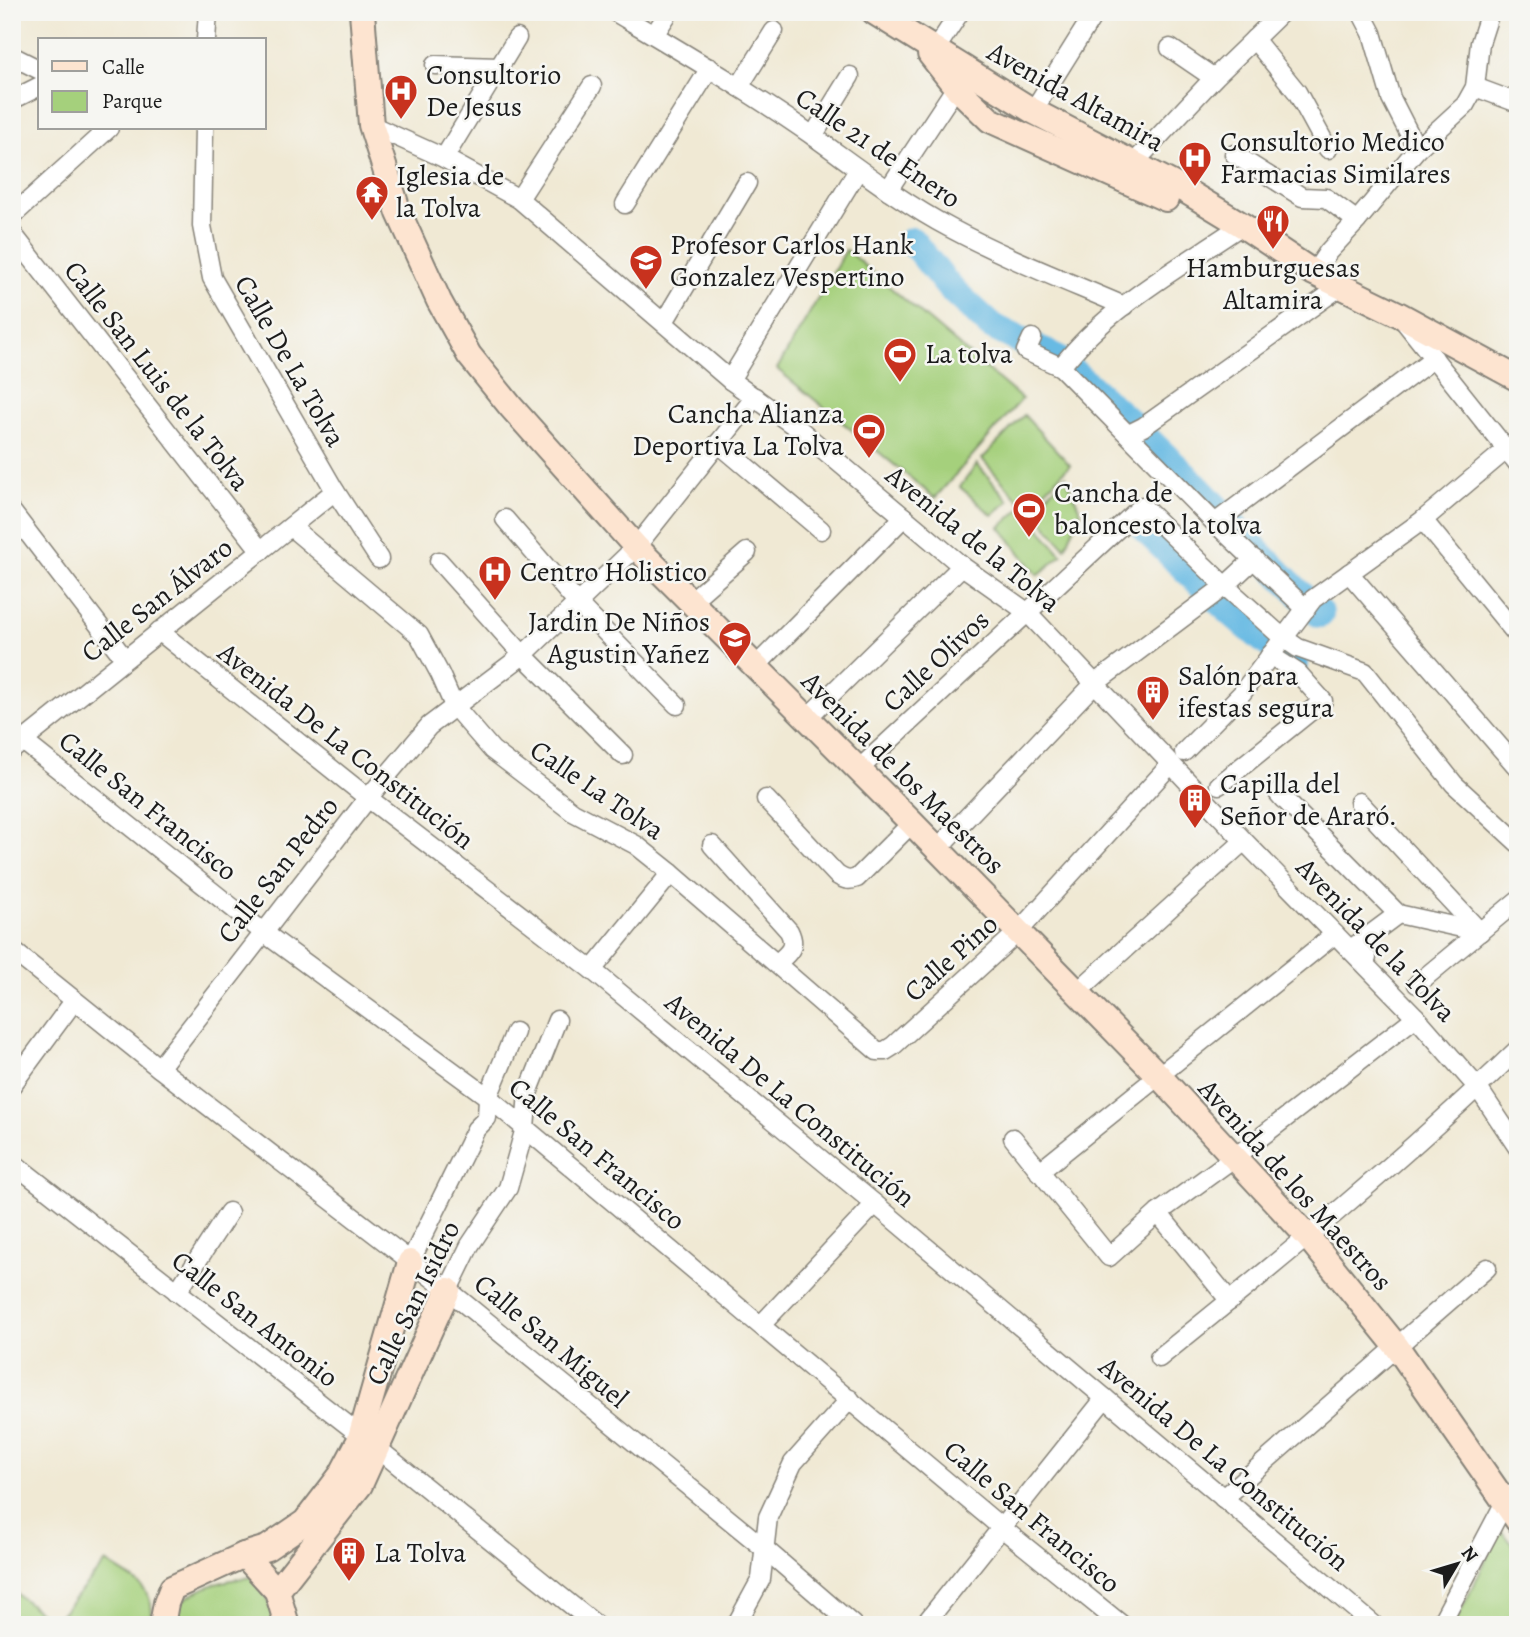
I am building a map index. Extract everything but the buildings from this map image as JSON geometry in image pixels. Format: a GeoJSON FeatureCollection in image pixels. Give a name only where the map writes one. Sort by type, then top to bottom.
{"type":"FeatureCollection","features":[{"type":"Feature","properties":{"kind":"street"},"geometry":{"type":"LineString","coordinates":[[206,38],[208,12]]}},
{"type":"Feature","properties":{"kind":"street","name":"Avenida de los Maestros"},"geometry":{"type":"LineString","coordinates":[[362,12],[371,125],[399,213],[439,301],[469,355],[511,407],[636,547],[912,823],[1158,1076],[1308,1237],[1397,1347],[1514,1504]]}},
{"type":"Feature","properties":{"kind":"street","name":"Calle 21 de Enero"},"geometry":{"type":"LineString","coordinates":[[615,12],[710,68],[813,136],[858,170],[949,228],[1124,306]]}},
{"type":"Feature","properties":{"kind":"street"},"geometry":{"type":"LineString","coordinates":[[654,35],[670,12]]}},
{"type":"Feature","properties":{"kind":"street","name":"Avenida Altamira"},"geometry":{"type":"LineString","coordinates":[[874,12],[1033,111],[1242,225],[1314,273],[1400,315],[1518,379]]}},
{"type":"Feature","properties":{"kind":"street"},"geometry":{"type":"LineString","coordinates":[[927,45],[960,12]]}},
{"type":"Feature","properties":{"kind":"street"},"geometry":{"type":"LineString","coordinates":[[1033,111],[1096,12]]}},
{"type":"Feature","properties":{"kind":"street"},"geometry":{"type":"LineString","coordinates":[[1133,164],[1214,78],[1282,12]]}},
{"type":"Feature","properties":{"kind":"street"},"geometry":{"type":"LineString","coordinates":[[1361,12],[1372,33],[1391,98],[1417,149]]}},
{"type":"Feature","properties":{"kind":"street"},"geometry":{"type":"LineString","coordinates":[[1314,273],[1328,252],[1417,149],[1465,105],[1475,87],[1480,43],[1490,12]]}},
{"type":"Feature","properties":{"kind":"street"},"geometry":{"type":"LineString","coordinates":[[739,87],[775,31]]}},
{"type":"Feature","properties":{"kind":"street"},"geometry":{"type":"LineString","coordinates":[[444,158],[517,38]]}},
{"type":"Feature","properties":{"kind":"street"},"geometry":{"type":"LineString","coordinates":[[1254,39],[1297,92],[1328,149]]}},
{"type":"Feature","properties":{"kind":"street","name":"Avenida Altamira"},"geometry":{"type":"LineString","coordinates":[[927,45],[956,87],[990,120],[1176,204],[1242,225]]}},
{"type":"Feature","properties":{"kind":"street"},"geometry":{"type":"LineString","coordinates":[[1170,48],[1214,78]]}},
{"type":"Feature","properties":{"kind":"street"},"geometry":{"type":"LineString","coordinates":[[12,56],[38,69]]}},
{"type":"Feature","properties":{"kind":"street"},"geometry":{"type":"LineString","coordinates":[[435,65],[499,67]]}},
{"type":"Feature","properties":{"kind":"street"},"geometry":{"type":"LineString","coordinates":[[625,204],[710,68]]}},
{"type":"Feature","properties":{"kind":"street"},"geometry":{"type":"LineString","coordinates":[[813,136],[850,76]]}},
{"type":"Feature","properties":{"kind":"street"},"geometry":{"type":"LineString","coordinates":[[519,199],[592,86]]}},
{"type":"Feature","properties":{"kind":"street"},"geometry":{"type":"LineString","coordinates":[[12,100],[38,87]]}},
{"type":"Feature","properties":{"kind":"street"},"geometry":{"type":"LineString","coordinates":[[888,190],[956,87]]}},
{"type":"Feature","properties":{"kind":"street"},"geometry":{"type":"LineString","coordinates":[[1475,87],[1518,103]]}},
{"type":"Feature","properties":{"kind":"street","name":"Avenida de la Tolva"},"geometry":{"type":"LineString","coordinates":[[371,125],[444,158],[519,199],[730,380],[800,430],[961,566],[1027,612],[1094,684],[1177,758],[1244,841],[1416,1017],[1478,1088],[1518,1148]]}},
{"type":"Feature","properties":{"kind":"street"},"geometry":{"type":"LineString","coordinates":[[12,216],[107,130]]}},
{"type":"Feature","properties":{"kind":"street","name":"Calle De La Tolva"},"geometry":{"type":"LineString","coordinates":[[204,130],[202,226],[212,278],[335,491],[379,559]]}},
{"type":"Feature","properties":{"kind":"street"},"geometry":{"type":"LineString","coordinates":[[1234,154],[1302,197],[1326,198],[1357,221]]}},
{"type":"Feature","properties":{"kind":"street"},"geometry":{"type":"LineString","coordinates":[[730,380],[858,170]]}},
{"type":"Feature","properties":{"kind":"street"},"geometry":{"type":"LineString","coordinates":[[664,322],[747,183]]}},
{"type":"Feature","properties":{"kind":"street"},"geometry":{"type":"LineString","coordinates":[[1061,367],[1074,351],[1124,306],[1242,225]]}},
{"type":"Feature","properties":{"kind":"street","name":"Calle San Luis de la Tolva"},"geometry":{"type":"LineString","coordinates":[[12,233],[261,551]]}},
{"type":"Feature","properties":{"kind":"street"},"geometry":{"type":"LineString","coordinates":[[1135,432],[1340,287]]}},
{"type":"Feature","properties":{"kind":"street"},"geometry":{"type":"LineString","coordinates":[[1400,315],[1512,457]]}},
{"type":"Feature","properties":{"kind":"street"},"geometry":{"type":"LineString","coordinates":[[1029,345],[1061,367],[1135,432],[1215,523],[1309,604]]}},
{"type":"Feature","properties":{"kind":"street"},"geometry":{"type":"LineString","coordinates":[[1215,523],[1434,358]]}},
{"type":"Feature","properties":{"kind":"street","name":"Calle San Pedro"},"geometry":{"type":"LineString","coordinates":[[159,1069],[368,798],[429,726],[523,655],[636,547],[755,397]]}},
{"type":"Feature","properties":{"kind":"street"},"geometry":{"type":"LineString","coordinates":[[718,443],[821,530]]}},
{"type":"Feature","properties":{"kind":"street","name":"Calle Pino"},"geometry":{"type":"LineString","coordinates":[[871,1047],[877,1051],[885,1051],[892,1046],[1018,932],[1177,758],[1242,693],[1309,604],[1512,457]]}},
{"type":"Feature","properties":{"kind":"street","name":"Calle San Álvaro"},"geometry":{"type":"LineString","coordinates":[[18,745],[335,491]]}},
{"type":"Feature","properties":{"kind":"street","name":"Calle Olivos"},"geometry":{"type":"LineString","coordinates":[[858,770],[1142,506],[1216,592]]}},
{"type":"Feature","properties":{"kind":"street"},"geometry":{"type":"LineString","coordinates":[[12,512],[124,658]]}},
{"type":"Feature","properties":{"kind":"street"},"geometry":{"type":"LineString","coordinates":[[756,666],[904,517]]}},
{"type":"Feature","properties":{"kind":"street"},"geometry":{"type":"LineString","coordinates":[[505,519],[578,604],[677,705]]}},
{"type":"Feature","properties":{"kind":"street"},"geometry":{"type":"LineString","coordinates":[[1423,520],[1518,636]]}},
{"type":"Feature","properties":{"kind":"street","name":"Calle La Tolva"},"geometry":{"type":"LineString","coordinates":[[291,527],[419,635],[453,706],[492,750],[573,812],[636,845],[777,963],[871,1047]]}},
{"type":"Feature","properties":{"kind":"street"},"geometry":{"type":"LineString","coordinates":[[691,601],[747,552]]}},
{"type":"Feature","properties":{"kind":"street"},"geometry":{"type":"LineString","coordinates":[[937,849],[1094,684],[1216,592],[1254,559]]}},
{"type":"Feature","properties":{"kind":"street"},"geometry":{"type":"LineString","coordinates":[[439,561],[523,655],[624,755]]}},
{"type":"Feature","properties":{"kind":"street"},"geometry":{"type":"LineString","coordinates":[[806,719],[961,566]]}},
{"type":"Feature","properties":{"kind":"street"},"geometry":{"type":"LineString","coordinates":[[1349,573],[1518,768]]}},
{"type":"Feature","properties":{"kind":"street"},"geometry":{"type":"LineString","coordinates":[[1216,592],[1275,647],[1324,701],[1219,785]]}},
{"type":"Feature","properties":{"kind":"street","name":"Avenida De La Constitución"},"geometry":{"type":"LineString","coordinates":[[159,631],[368,798],[592,970],[1374,1625]]}},
{"type":"Feature","properties":{"kind":"street"},"geometry":{"type":"LineString","coordinates":[[1275,647],[1297,648],[1365,672],[1446,790],[1517,849]]}},
{"type":"Feature","properties":{"kind":"street"},"geometry":{"type":"LineString","coordinates":[[1358,681],[1379,693]]}},
{"type":"Feature","properties":{"kind":"street","name":"Calle San Francisco"},"geometry":{"type":"LineString","coordinates":[[18,745],[263,932],[488,1097],[1002,1528],[1122,1625]]}},
{"type":"Feature","properties":{"kind":"street"},"geometry":{"type":"LineString","coordinates":[[766,799],[844,880],[857,877],[912,823]]}},
{"type":"Feature","properties":{"kind":"street"},"geometry":{"type":"LineString","coordinates":[[1284,800],[1398,914],[1480,932]]}},
{"type":"Feature","properties":{"kind":"street"},"geometry":{"type":"LineString","coordinates":[[1359,802],[1480,932]]}},
{"type":"Feature","properties":{"kind":"street"},"geometry":{"type":"LineString","coordinates":[[1076,992],[1244,841]]}},
{"type":"Feature","properties":{"kind":"street"},"geometry":{"type":"LineString","coordinates":[[712,845],[789,931],[793,946],[777,963]]}},
{"type":"Feature","properties":{"kind":"street"},"geometry":{"type":"LineString","coordinates":[[592,970],[671,873]]}},
{"type":"Feature","properties":{"kind":"street"},"geometry":{"type":"LineString","coordinates":[[1417,984],[1518,900]]}},
{"type":"Feature","properties":{"kind":"street"},"geometry":{"type":"LineString","coordinates":[[1374,967],[1355,946],[1398,914]]}},
{"type":"Feature","properties":{"kind":"street"},"geometry":{"type":"LineString","coordinates":[[1039,1172],[1335,934]]}},
{"type":"Feature","properties":{"kind":"street","name":"Calle San Miguel"},"geometry":{"type":"LineString","coordinates":[[12,950],[159,1069],[448,1290],[765,1549],[853,1625]]}},
{"type":"Feature","properties":{"kind":"street"},"geometry":{"type":"LineString","coordinates":[[12,1085],[74,1001]]}},
{"type":"Feature","properties":{"kind":"street"},"geometry":{"type":"LineString","coordinates":[[1013,1138],[1109,1257],[1158,1213],[1416,1017]]}},
{"type":"Feature","properties":{"kind":"street","name":"Calle San Isidro"},"geometry":{"type":"LineString","coordinates":[[162,1625],[172,1588],[244,1555],[267,1548],[305,1522],[369,1442],[470,1245],[508,1188],[525,1128],[528,1093],[557,1020]]}},
{"type":"Feature","properties":{"kind":"street","name":"Calle San Isidro"},"geometry":{"type":"LineString","coordinates":[[277,1591],[359,1485],[410,1262],[476,1129],[487,1118],[488,1097],[515,1032]]}},
{"type":"Feature","properties":{"kind":"street"},"geometry":{"type":"LineString","coordinates":[[1160,1358],[1308,1237],[1478,1088],[1518,1049]]}},
{"type":"Feature","properties":{"kind":"street","name":"Calle San Antonio"},"geometry":{"type":"LineString","coordinates":[[12,1162],[369,1442],[596,1625]]}},
{"type":"Feature","properties":{"kind":"street"},"geometry":{"type":"LineString","coordinates":[[761,1325],[875,1205]]}},
{"type":"Feature","properties":{"kind":"street"},"geometry":{"type":"LineString","coordinates":[[177,1292],[229,1212]]}},
{"type":"Feature","properties":{"kind":"street"},"geometry":{"type":"LineString","coordinates":[[1158,1213],[1230,1301]]}},
{"type":"Feature","properties":{"kind":"street"},"geometry":{"type":"LineString","coordinates":[[1223,1497],[1487,1268]]}},
{"type":"Feature","properties":{"kind":"street"},"geometry":{"type":"LineString","coordinates":[[924,1625],[1105,1398]]}},
{"type":"Feature","properties":{"kind":"street"},"geometry":{"type":"LineString","coordinates":[[736,1625],[761,1579],[768,1517],[793,1463],[850,1399]]}},
{"type":"Feature","properties":{"kind":"street"},"geometry":{"type":"LineString","coordinates":[[1440,1625],[1514,1504]]}},
{"type":"Feature","properties":{"kind":"street"},"geometry":{"type":"LineString","coordinates":[[244,1555],[277,1591],[287,1625]]}},
{"type":"Feature","properties":{"kind":"green space","name":"La tolva"},"geometry":{"type":"Polygon","coordinates":[[[846,250],[1022,399],[935,498],[777,369],[846,250]]]}},
{"type":"Feature","properties":{"kind":"green space"},"geometry":{"type":"Polygon","coordinates":[[[1024,415],[1070,465],[1027,509],[982,459],[1024,415]]]}},
{"type":"Feature","properties":{"kind":"green space"},"geometry":{"type":"Polygon","coordinates":[[[977,464],[1009,501],[992,515],[960,487],[977,464]]]}},
{"type":"Feature","properties":{"kind":"green space"},"geometry":{"type":"Polygon","coordinates":[[[1066,476],[1081,513],[1065,548],[1033,509],[1066,476]]]}},
{"type":"Feature","properties":{"kind":"green space","name":"Cancha de baloncesto la tolva"},"geometry":{"type":"Polygon","coordinates":[[[1022,507],[1062,555],[1038,575],[1000,527],[1022,507]]]}},
{"type":"Feature","properties":{"kind":"green space"},"geometry":{"type":"Polygon","coordinates":[[[1501,1529],[1518,1552],[1518,1625],[1454,1625],[1501,1529]]]}},
{"type":"Feature","properties":{"kind":"green space"},"geometry":{"type":"Polygon","coordinates":[[[106,1562],[134,1580],[147,1593],[152,1612],[151,1625],[12,1625],[12,1590],[53,1623],[106,1562]]]}},
{"type":"Feature","properties":{"kind":"green space"},"geometry":{"type":"Polygon","coordinates":[[[253,1577],[261,1585],[278,1625],[176,1625],[180,1602],[197,1591],[215,1584],[253,1577]]]}},
{"type":"Feature","properties":{"kind":"waterway"},"geometry":{"type":"LineString","coordinates":[[912,241],[949,287],[991,326],[1057,358],[1129,422],[1195,485],[1320,614]]}},
{"type":"Feature","properties":{"kind":"waterway"},"geometry":{"type":"LineString","coordinates":[[1144,528],[1235,616],[1295,663]]}},
{"type":"Feature","properties":{"kind":"place","name":"Consultorio De Jesus"},"geometry":{"type":"Point","coordinates":[401,121]}},
{"type":"Feature","properties":{"kind":"place","name":"Consultorio Medico Farmacias Similares"},"geometry":{"type":"Point","coordinates":[1195,188]}},
{"type":"Feature","properties":{"kind":"place","name":"Iglesia de la Tolva"},"geometry":{"type":"Point","coordinates":[372,222]}},
{"type":"Feature","properties":{"kind":"place","name":"Hamburguesas Altamira"},"geometry":{"type":"Point","coordinates":[1273,251]}},
{"type":"Feature","properties":{"kind":"place","name":"Profesor Carlos Hank Gonzalez Vespertino"},"geometry":{"type":"Point","coordinates":[646,291]}},
{"type":"Feature","properties":{"kind":"place","name":"La tolva"},"geometry":{"type":"Point","coordinates":[900,384]}},
{"type":"Feature","properties":{"kind":"place","name":"Cancha Alianza Deportiva La Tolva"},"geometry":{"type":"Point","coordinates":[869,460]}},
{"type":"Feature","properties":{"kind":"place","name":"Cancha de baloncesto la tolva"},"geometry":{"type":"Point","coordinates":[1029,539]}},
{"type":"Feature","properties":{"kind":"place","name":"Centro Holistico"},"geometry":{"type":"Point","coordinates":[495,602]}},
{"type":"Feature","properties":{"kind":"place","name":"Jardin De Niños Agustin Yañez"},"geometry":{"type":"Point","coordinates":[735,668]}},
{"type":"Feature","properties":{"kind":"place","name":"Salón para ifestas segura"},"geometry":{"type":"Point","coordinates":[1153,722]}},
{"type":"Feature","properties":{"kind":"place","name":"Capilla del Señor de Araró."},"geometry":{"type":"Point","coordinates":[1195,830]}},
{"type":"Feature","properties":{"kind":"place","name":"La Tolva"},"geometry":{"type":"Point","coordinates":[349,1583]}}]}
